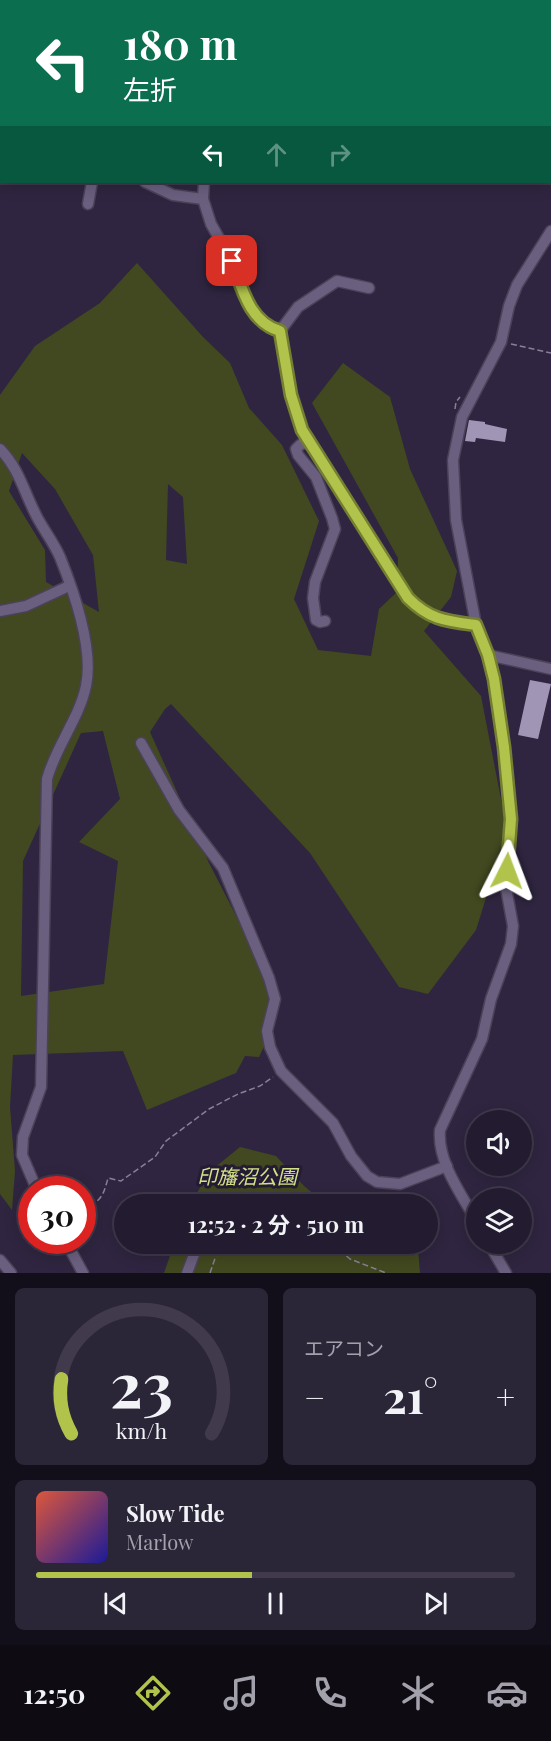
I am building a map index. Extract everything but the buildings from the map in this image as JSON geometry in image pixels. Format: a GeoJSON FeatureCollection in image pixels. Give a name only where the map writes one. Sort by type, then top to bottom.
{"type":"FeatureCollection","features":[{"type":"Feature","properties":{"kind":"street"},"geometry":{"type":"LineString","coordinates":[[88,204],[92,183]]}},
{"type":"Feature","properties":{"kind":"street"},"geometry":{"type":"LineString","coordinates":[[147,183],[173,195],[203,200]]}},
{"type":"Feature","properties":{"kind":"street"},"geometry":{"type":"LineString","coordinates":[[204,183],[203,200],[211,224],[232,261],[250,307],[260,320],[270,328],[280,331]]}},
{"type":"Feature","properties":{"kind":"street"},"geometry":{"type":"LineString","coordinates":[[466,1201],[441,1155],[440,1130],[482,1039],[491,999],[511,944],[513,926],[506,888],[511,819],[504,747],[494,679],[488,655],[476,625],[456,520],[453,460],[462,417],[501,342],[509,306],[517,285],[551,231]]}},
{"type":"Feature","properties":{"kind":"street"},"geometry":{"type":"LineString","coordinates":[[369,288],[337,281],[298,307],[280,331],[298,421],[308,441],[408,598],[421,610],[436,618],[476,625]]}},
{"type":"Feature","properties":{"kind":"street"},"geometry":{"type":"LineString","coordinates":[[308,441],[296,449],[316,477],[335,529],[315,582],[313,598],[316,620],[325,621]]}},
{"type":"Feature","properties":{"kind":"street"},"geometry":{"type":"LineString","coordinates":[[0,449],[13,463],[35,513],[59,555],[85,643],[88,672],[82,697],[52,760],[47,779],[41,1087],[23,1137],[22,1155],[31,1176]]}},
{"type":"Feature","properties":{"kind":"street"},"geometry":{"type":"LineString","coordinates":[[0,611],[26,606],[69,586]]}},
{"type":"Feature","properties":{"kind":"street"},"geometry":{"type":"LineString","coordinates":[[488,655],[551,669]]}},
{"type":"Feature","properties":{"kind":"street"},"geometry":{"type":"LineString","coordinates":[[141,744],[179,810],[223,868],[269,978],[275,999],[267,1032],[270,1047],[280,1071],[333,1123],[351,1156],[367,1176],[377,1182],[400,1184],[447,1166]]}},
{"type":"Feature","properties":{"kind":"street"},"geometry":{"type":"LineString","coordinates":[[73,1254],[83,1273]]}},
{"type":"Feature","properties":{"kind":"street"},"geometry":{"type":"LineString","coordinates":[[187,1273],[194,1254]]}},
{"type":"Feature","properties":{"kind":"street"},"geometry":{"type":"LineString","coordinates":[[495,1254],[506,1273]]}},
{"type":"Feature","properties":{"kind":"street"},"geometry":{"type":"LineString","coordinates":[[0,1260],[11,1273]]}},
{"type":"Feature","properties":{"kind":"path"},"geometry":{"type":"LineString","coordinates":[[501,342],[551,353]]}},
{"type":"Feature","properties":{"kind":"path"},"geometry":{"type":"LineString","coordinates":[[96,1203],[104,1194],[108,1178],[120,1181],[155,1157],[166,1141],[209,1109],[260,1086],[280,1071]]}},
{"type":"Feature","properties":{"kind":"path"},"geometry":{"type":"LineString","coordinates":[[210,1273],[217,1254]]}},
{"type":"Feature","properties":{"kind":"path"},"geometry":{"type":"LineString","coordinates":[[344,1254],[350,1259],[386,1273]]}},
{"type":"Feature","properties":{"kind":"green space"},"geometry":{"type":"Polygon","coordinates":[[[137,263],[203,337],[230,363],[249,408],[282,445],[319,521],[294,599],[318,650],[371,656],[379,609],[397,592],[398,558],[312,403],[343,363],[390,397],[410,469],[457,571],[451,597],[424,631],[481,696],[507,830],[476,930],[428,994],[399,987],[310,853],[171,704],[165,709],[150,732],[209,863],[263,968],[277,1018],[259,1057],[245,1056],[236,1073],[147,1110],[123,1051],[13,1055],[10,1107],[15,1171],[12,1210],[0,1194],[0,395],[35,346],[100,303],[137,263]],[[22,453],[9,491],[45,550],[46,582],[99,612],[93,555],[55,489],[22,453]],[[168,484],[166,560],[187,564],[183,497],[168,484]],[[103,731],[81,733],[23,861],[21,996],[104,984],[118,861],[79,842],[120,799],[103,731]]]}},
{"type":"Feature","properties":{"kind":"green space","name":"印旛沼公園"},"geometry":{"type":"Polygon","coordinates":[[[240,1147],[276,1156],[314,1194],[196,1194],[208,1173],[240,1147]]]}},
{"type":"Feature","properties":{"kind":"green space","name":"印旛沼公園"},"geometry":{"type":"Polygon","coordinates":[[[171,1254],[418,1254],[420,1273],[164,1273],[171,1254]]]}},
{"type":"Feature","properties":{"kind":"route"},"geometry":{"type":"LineString","coordinates":[[232,261],[250,307],[270,328],[280,331],[291,395],[302,430],[408,598],[421,610],[436,618],[476,625],[488,655],[494,679],[504,747],[511,819],[507,871]]}}]}
